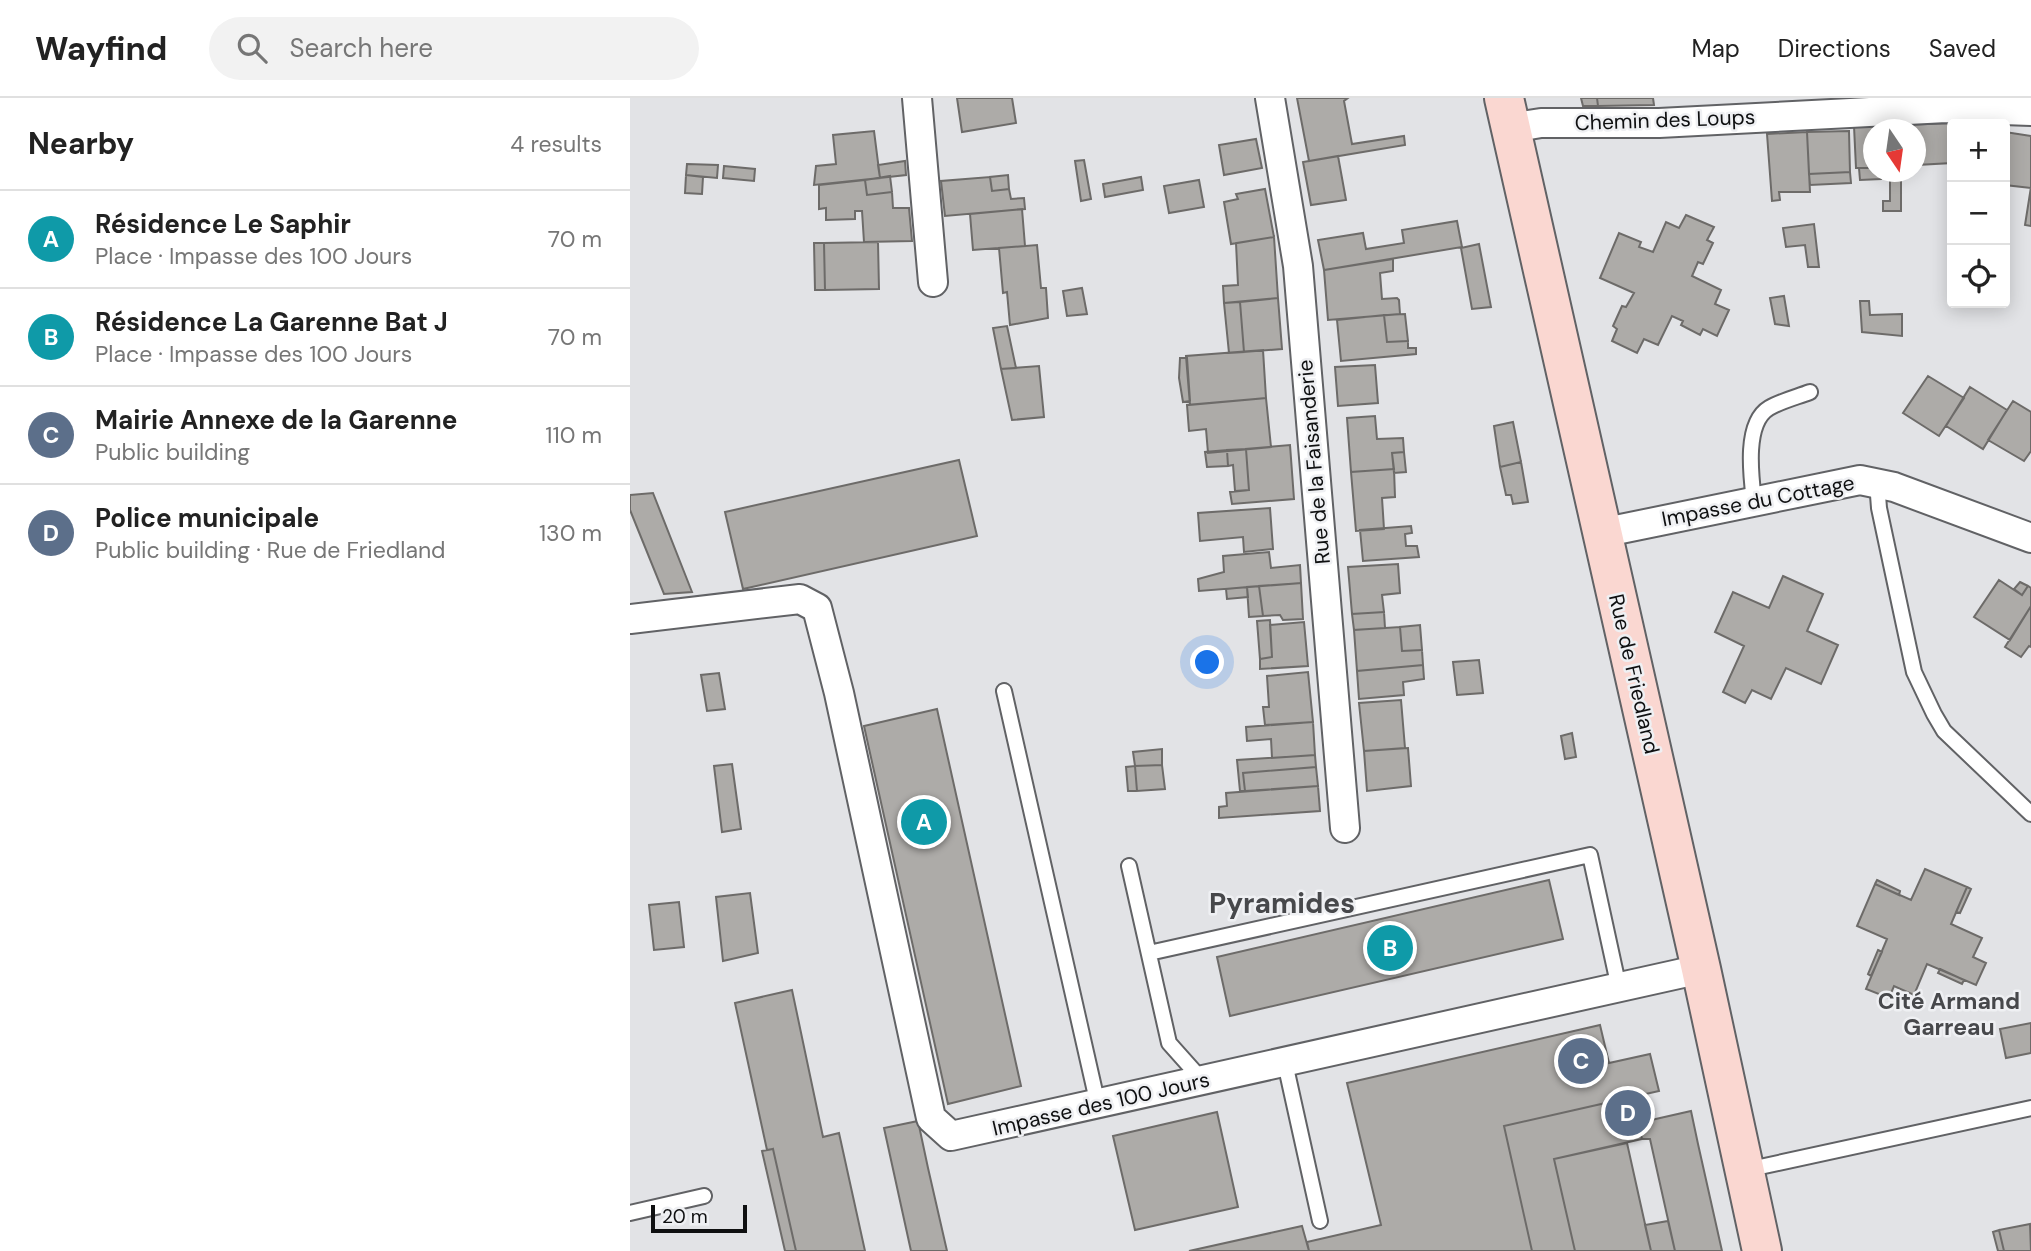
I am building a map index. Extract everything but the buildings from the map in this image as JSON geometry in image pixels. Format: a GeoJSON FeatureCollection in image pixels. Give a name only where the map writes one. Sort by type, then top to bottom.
{"type":"FeatureCollection","features":[{"type":"Feature","properties":{"kind":"street"},"geometry":{"type":"LineString","coordinates":[[917,98],[933,282]]}},
{"type":"Feature","properties":{"kind":"street","name":"Rue de la Faisanderie"},"geometry":{"type":"LineString","coordinates":[[1270,98],[1297,267],[1345,828]]}},
{"type":"Feature","properties":{"kind":"street","name":"Chemin des Loups"},"geometry":{"type":"LineString","coordinates":[[1507,113],[1541,122],[1659,123],[1946,108],[2031,111]]}},
{"type":"Feature","properties":{"kind":"street","name":"Rue de Friedland"},"geometry":{"type":"LineString","coordinates":[[1507,113],[1762,1251]]}},
{"type":"Feature","properties":{"kind":"street","name":"Impasse du Cottage"},"geometry":{"type":"LineString","coordinates":[[1601,533],[1860,480],[1877,482],[2031,538]]}},
{"type":"Feature","properties":{"kind":"street","name":"Impasse des 100 Jours"},"geometry":{"type":"LineString","coordinates":[[630,619],[800,599],[817,608],[839,693],[932,1118],[951,1136],[1701,970]]}},
{"type":"Feature","properties":{"kind":"lane"},"geometry":{"type":"LineString","coordinates":[[1754,501],[1750,472],[1754,430],[1759,416],[1769,407],[1810,392]]}},
{"type":"Feature","properties":{"kind":"lane"},"geometry":{"type":"LineString","coordinates":[[1877,482],[1879,508],[1914,672],[1944,731],[2031,814]]}},
{"type":"Feature","properties":{"kind":"lane"},"geometry":{"type":"LineString","coordinates":[[1004,691],[1098,1105]]}},
{"type":"Feature","properties":{"kind":"lane"},"geometry":{"type":"LineString","coordinates":[[1149,953],[1590,855],[1619,988]]}},
{"type":"Feature","properties":{"kind":"lane"},"geometry":{"type":"LineString","coordinates":[[1129,866],[1169,1043],[1203,1081]]}},
{"type":"Feature","properties":{"kind":"lane"},"geometry":{"type":"LineString","coordinates":[[1285,1063],[1320,1220]]}},
{"type":"Feature","properties":{"kind":"lane"},"geometry":{"type":"LineString","coordinates":[[1744,1170],[2031,1108]]}},
{"type":"Feature","properties":{"kind":"lane"},"geometry":{"type":"LineString","coordinates":[[630,1213],[704,1196]]}},
{"type":"Feature","properties":{"kind":"place","name":"Résidence Le Saphir"},"geometry":{"type":"Point","coordinates":[924,822]}},
{"type":"Feature","properties":{"kind":"place","name":"Résidence La Garenne Bat J"},"geometry":{"type":"Point","coordinates":[1390,948]}},
{"type":"Feature","properties":{"kind":"place","name":"Mairie Annexe de la Garenne"},"geometry":{"type":"Point","coordinates":[1581,1061]}},
{"type":"Feature","properties":{"kind":"place","name":"Police municipale"},"geometry":{"type":"Point","coordinates":[1628,1113]}},
{"type":"Feature","properties":{"kind":"district","name":"Pyramides"},"geometry":{"type":"Point","coordinates":[1282,903]}},
{"type":"Feature","properties":{"kind":"district","name":"Cité Armand Garreau"},"geometry":{"type":"Point","coordinates":[1949,1014]}}]}
